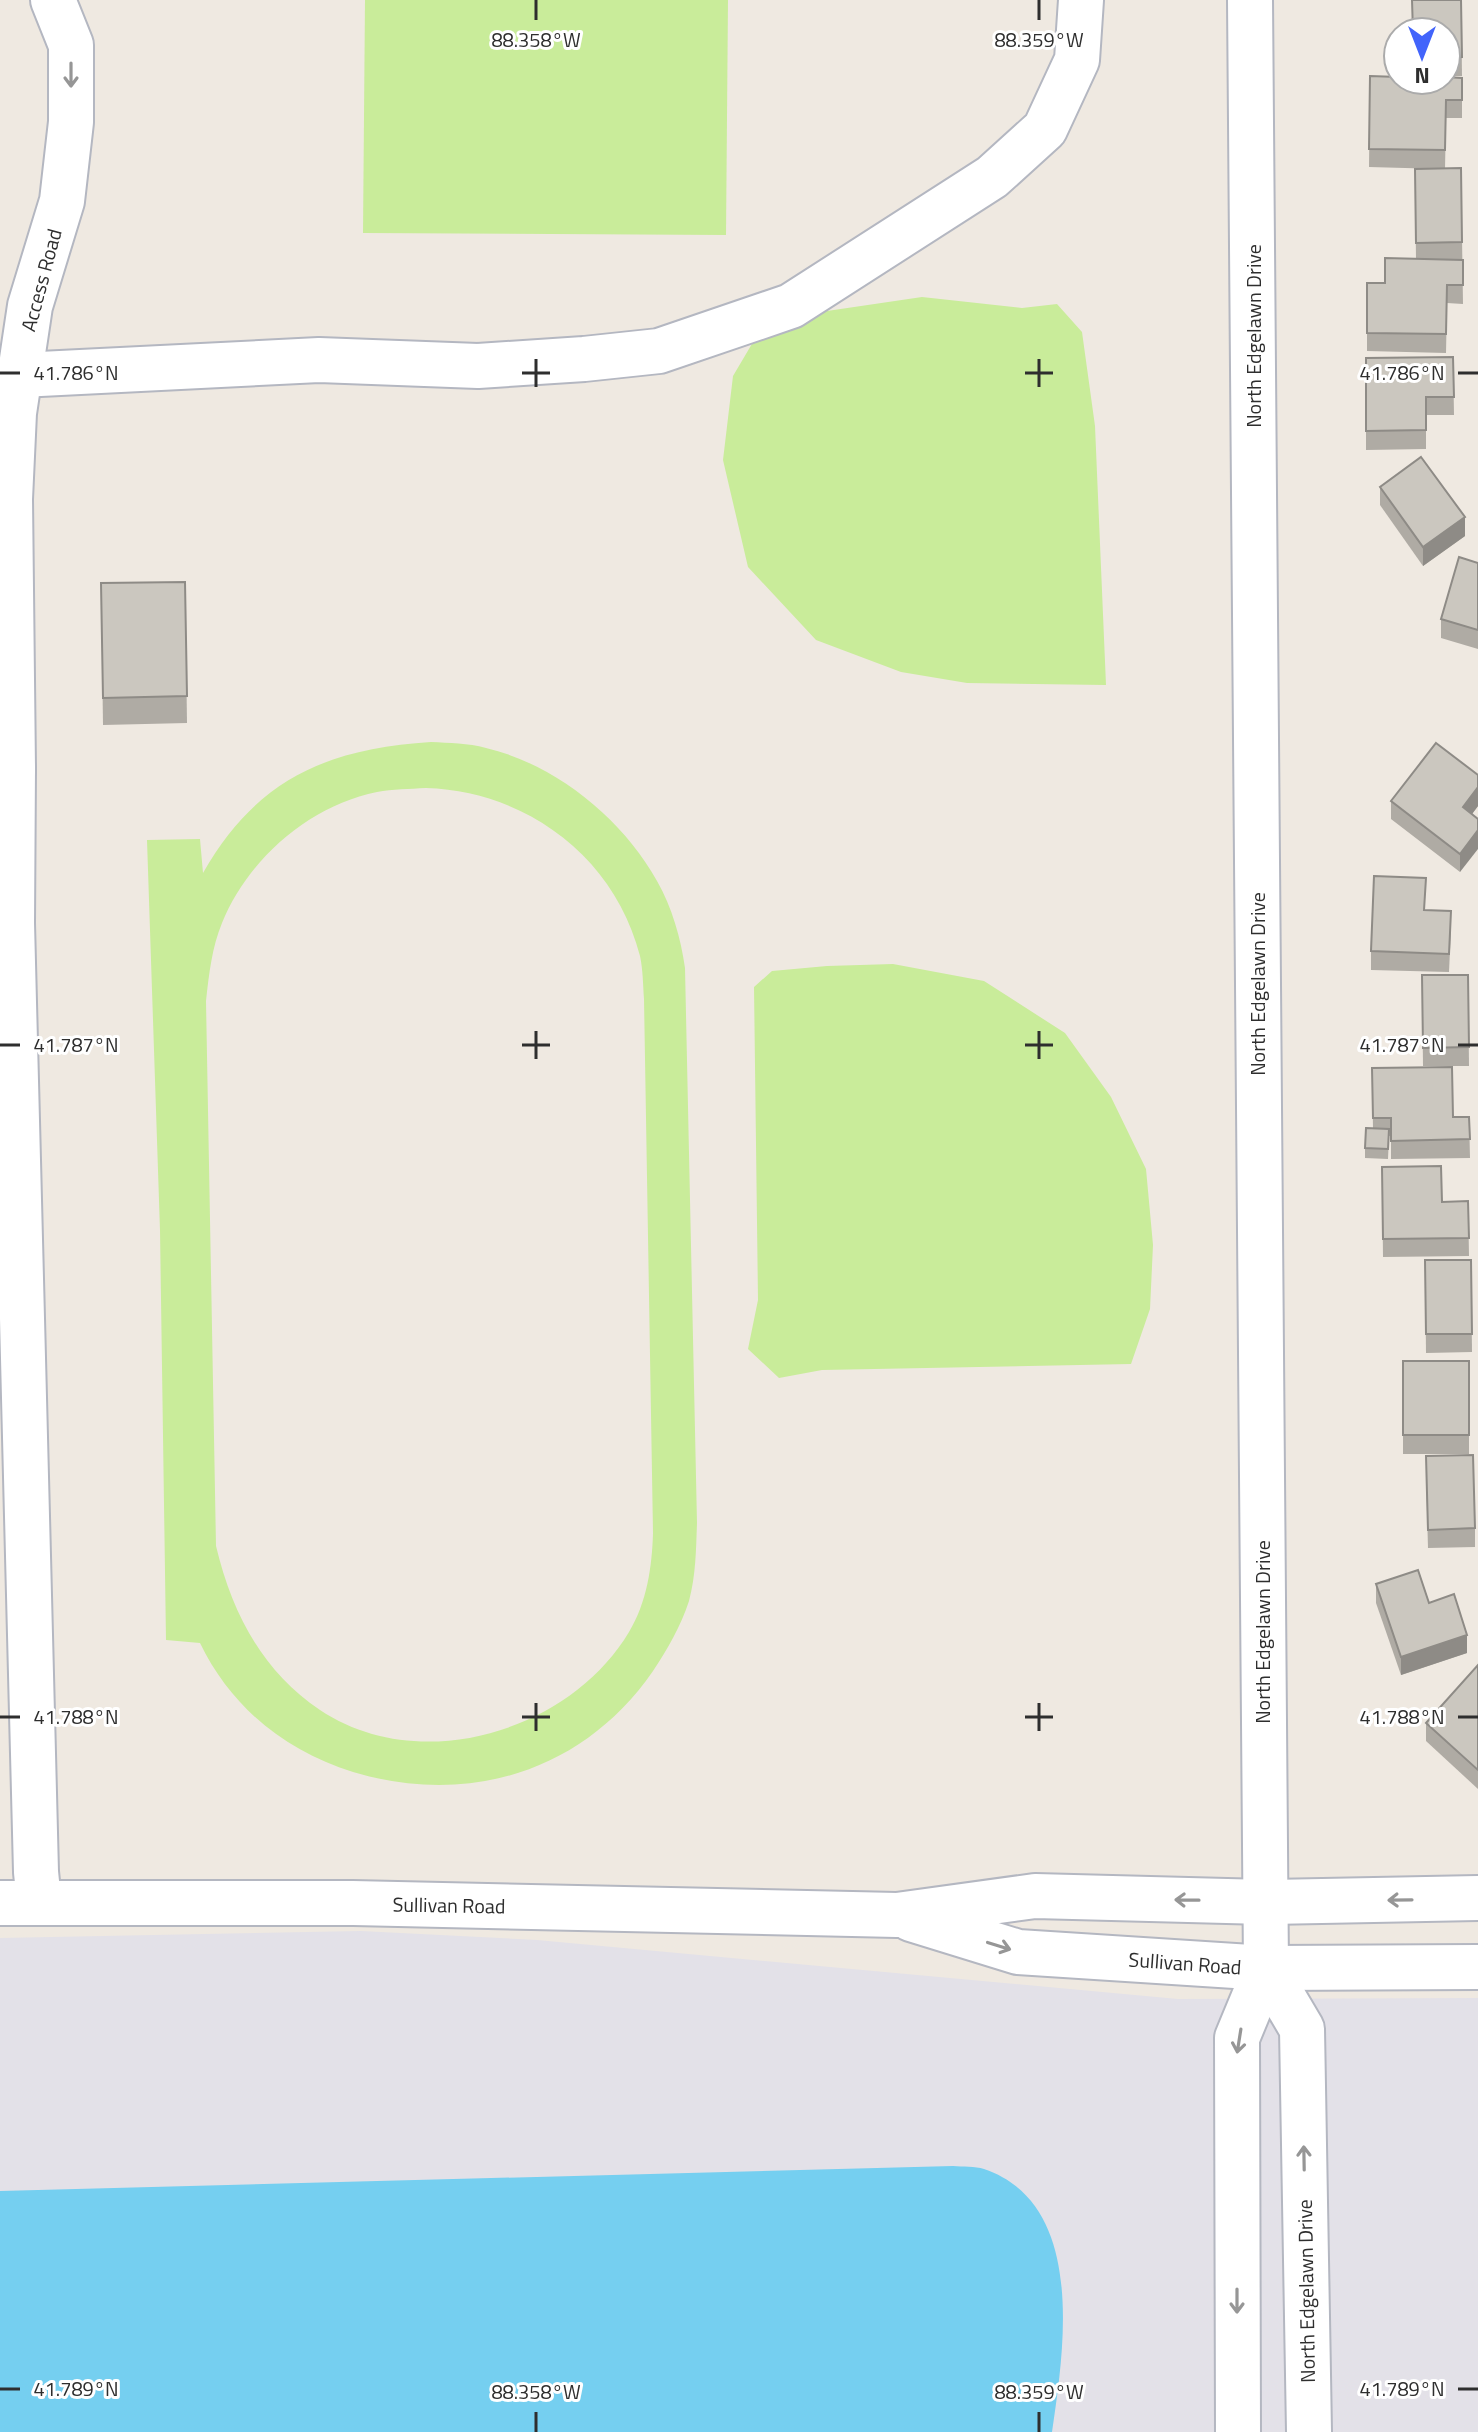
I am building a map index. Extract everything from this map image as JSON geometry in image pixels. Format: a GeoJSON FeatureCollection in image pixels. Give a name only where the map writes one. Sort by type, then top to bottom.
{"type":"FeatureCollection","features":[{"type":"Feature","properties":{"kind":"street","name":"Access Road"},"geometry":{"type":"LineString","coordinates":[[12,923],[8,741],[10,499],[14,413],[30,306],[62,201],[71,122],[71,45],[53,0]]}},
{"type":"Feature","properties":{"kind":"street"},"geometry":{"type":"LineString","coordinates":[[20,375],[319,360],[478,366],[584,359],[659,351],[791,306],[992,177],[1045,129],[1077,60],[1081,0]]}},
{"type":"Feature","properties":{"kind":"street","name":"North Edgelawn Drive"},"geometry":{"type":"LineString","coordinates":[[1238,2432],[1237,2038],[1266,1968],[1250,0]]}},
{"type":"Feature","properties":{"kind":"street"},"geometry":{"type":"LineString","coordinates":[[0,965],[12,923]]}},
{"type":"Feature","properties":{"kind":"street"},"geometry":{"type":"LineString","coordinates":[[12,923],[36,1872],[20,1902]]}},
{"type":"Feature","properties":{"kind":"street","name":"Sullivan Road"},"geometry":{"type":"LineString","coordinates":[[20,1902],[369,1903],[897,1915],[1035,1896],[1265,1902],[1478,1898]]}},
{"type":"Feature","properties":{"kind":"street","name":"Sullivan Road"},"geometry":{"type":"LineString","coordinates":[[897,1915],[1018,1952],[1266,1968],[1478,1967]]}},
{"type":"Feature","properties":{"kind":"street","name":"North Edgelawn Drive"},"geometry":{"type":"LineString","coordinates":[[1266,1968],[1302,2029],[1309,2432]]}},
{"type":"Feature","properties":{"kind":"shaded area"},"geometry":{"type":"Polygon","coordinates":[[[361,1931],[537,1940],[1178,1999],[1478,1998],[1478,2432],[0,2432],[0,1938],[361,1931]]]}},
{"type":"Feature","properties":{"kind":"green space"},"geometry":{"type":"Polygon","coordinates":[[[365,0],[728,0],[726,235],[363,233],[365,0]]]}},
{"type":"Feature","properties":{"kind":"green space"},"geometry":{"type":"Polygon","coordinates":[[[922,297],[1022,308],[1057,304],[1082,332],[1095,426],[1106,685],[967,683],[901,672],[816,640],[748,567],[723,460],[733,376],[766,320],[922,297]]]}},
{"type":"Feature","properties":{"kind":"green space"},"geometry":{"type":"Polygon","coordinates":[[[431,742],[486,748],[537,767],[585,797],[626,836],[657,881],[675,923],[685,968],[697,1523],[689,1601],[673,1638],[653,1671],[625,1705],[593,1734],[558,1756],[521,1772],[481,1782],[439,1785],[396,1782],[353,1772],[305,1752],[263,1724],[244,1706],[227,1687],[200,1643],[166,1640],[160,1230],[147,840],[200,839],[203,873],[246,814],[270,793],[297,775],[326,762],[393,746],[431,742]],[[426,788],[377,792],[328,809],[284,839],[265,857],[233,900],[213,951],[206,1001],[216,1546],[241,1617],[266,1659],[282,1677],[320,1710],[360,1730],[402,1740],[446,1741],[490,1733],[532,1718],[570,1695],[603,1667],[635,1621],[650,1571],[653,1533],[644,999],[640,956],[628,920],[610,888],[588,860],[561,836],[531,816],[463,792],[426,788]]]}},
{"type":"Feature","properties":{"kind":"green space"},"geometry":{"type":"Polygon","coordinates":[[[893,964],[984,981],[1065,1033],[1111,1097],[1146,1169],[1153,1245],[1150,1309],[1131,1364],[822,1370],[779,1378],[748,1349],[758,1300],[754,987],[772,971],[893,964]]]}},
{"type":"Feature","properties":{"kind":"water"},"geometry":{"type":"Polygon","coordinates":[[[953,2166],[984,2169],[1017,2187],[1040,2213],[1054,2246],[1061,2283],[1063,2322],[1052,2432],[0,2432],[0,2191],[953,2166]]]}},
{"type":"Feature","properties":{"kind":"building"},"geometry":{"type":"Polygon","coordinates":[[[1412,0],[1461,0],[1461,16],[1412,16],[1412,0]]]}},
{"type":"Feature","properties":{"kind":"building"},"geometry":{"type":"Polygon","coordinates":[[[1370,76],[1382,76],[1382,96],[1462,96],[1462,100],[1446,100],[1445,150],[1369,149],[1370,76]]]}},
{"type":"Feature","properties":{"kind":"building"},"geometry":{"type":"Polygon","coordinates":[[[1461,168],[1462,242],[1416,243],[1415,169],[1461,168]]]}},
{"type":"Feature","properties":{"kind":"building"},"geometry":{"type":"Polygon","coordinates":[[[1385,258],[1463,260],[1463,285],[1447,285],[1446,334],[1367,333],[1367,283],[1385,283],[1385,258]]]}},
{"type":"Feature","properties":{"kind":"building"},"geometry":{"type":"Polygon","coordinates":[[[1453,357],[1454,397],[1426,397],[1426,430],[1366,431],[1366,358],[1453,357]]]}},
{"type":"Feature","properties":{"kind":"building"},"geometry":{"type":"Polygon","coordinates":[[[1421,457],[1465,517],[1423,547],[1380,487],[1421,457]]]}},
{"type":"Feature","properties":{"kind":"building"},"geometry":{"type":"Polygon","coordinates":[[[1459,557],[1478,563],[1478,630],[1441,619],[1459,557]]]}},
{"type":"Feature","properties":{"kind":"building"},"geometry":{"type":"Polygon","coordinates":[[[185,582],[187,696],[103,698],[101,583],[185,582]]]}},
{"type":"Feature","properties":{"kind":"building"},"geometry":{"type":"Polygon","coordinates":[[[1436,743],[1478,775],[1478,787],[1463,807],[1478,819],[1478,830],[1460,854],[1391,801],[1436,743]]]}},
{"type":"Feature","properties":{"kind":"building"},"geometry":{"type":"Polygon","coordinates":[[[1374,876],[1426,878],[1424,910],[1451,911],[1449,954],[1371,951],[1374,876]]]}},
{"type":"Feature","properties":{"kind":"building"},"geometry":{"type":"Polygon","coordinates":[[[1422,975],[1468,975],[1469,1047],[1423,1048],[1422,975]]]}},
{"type":"Feature","properties":{"kind":"building"},"geometry":{"type":"Polygon","coordinates":[[[1452,1067],[1453,1117],[1469,1117],[1470,1139],[1391,1141],[1391,1118],[1373,1118],[1372,1068],[1452,1067]]]}},
{"type":"Feature","properties":{"kind":"building"},"geometry":{"type":"Polygon","coordinates":[[[1366,1128],[1389,1129],[1388,1149],[1365,1148],[1366,1128]]]}},
{"type":"Feature","properties":{"kind":"building"},"geometry":{"type":"Polygon","coordinates":[[[1441,1166],[1442,1202],[1468,1201],[1469,1238],[1383,1239],[1382,1167],[1441,1166]]]}},
{"type":"Feature","properties":{"kind":"building"},"geometry":{"type":"Polygon","coordinates":[[[1425,1260],[1471,1260],[1472,1334],[1426,1334],[1425,1260]]]}},
{"type":"Feature","properties":{"kind":"building"},"geometry":{"type":"Polygon","coordinates":[[[1403,1361],[1469,1361],[1469,1435],[1403,1435],[1403,1361]]]}},
{"type":"Feature","properties":{"kind":"building"},"geometry":{"type":"Polygon","coordinates":[[[1473,1455],[1475,1528],[1428,1530],[1426,1456],[1473,1455]]]}},
{"type":"Feature","properties":{"kind":"building"},"geometry":{"type":"Polygon","coordinates":[[[1418,1570],[1429,1603],[1454,1594],[1467,1635],[1401,1657],[1376,1584],[1418,1570]]]}},
{"type":"Feature","properties":{"kind":"building"},"geometry":{"type":"Polygon","coordinates":[[[1478,1665],[1478,1770],[1426,1723],[1478,1665]]]}}]}
